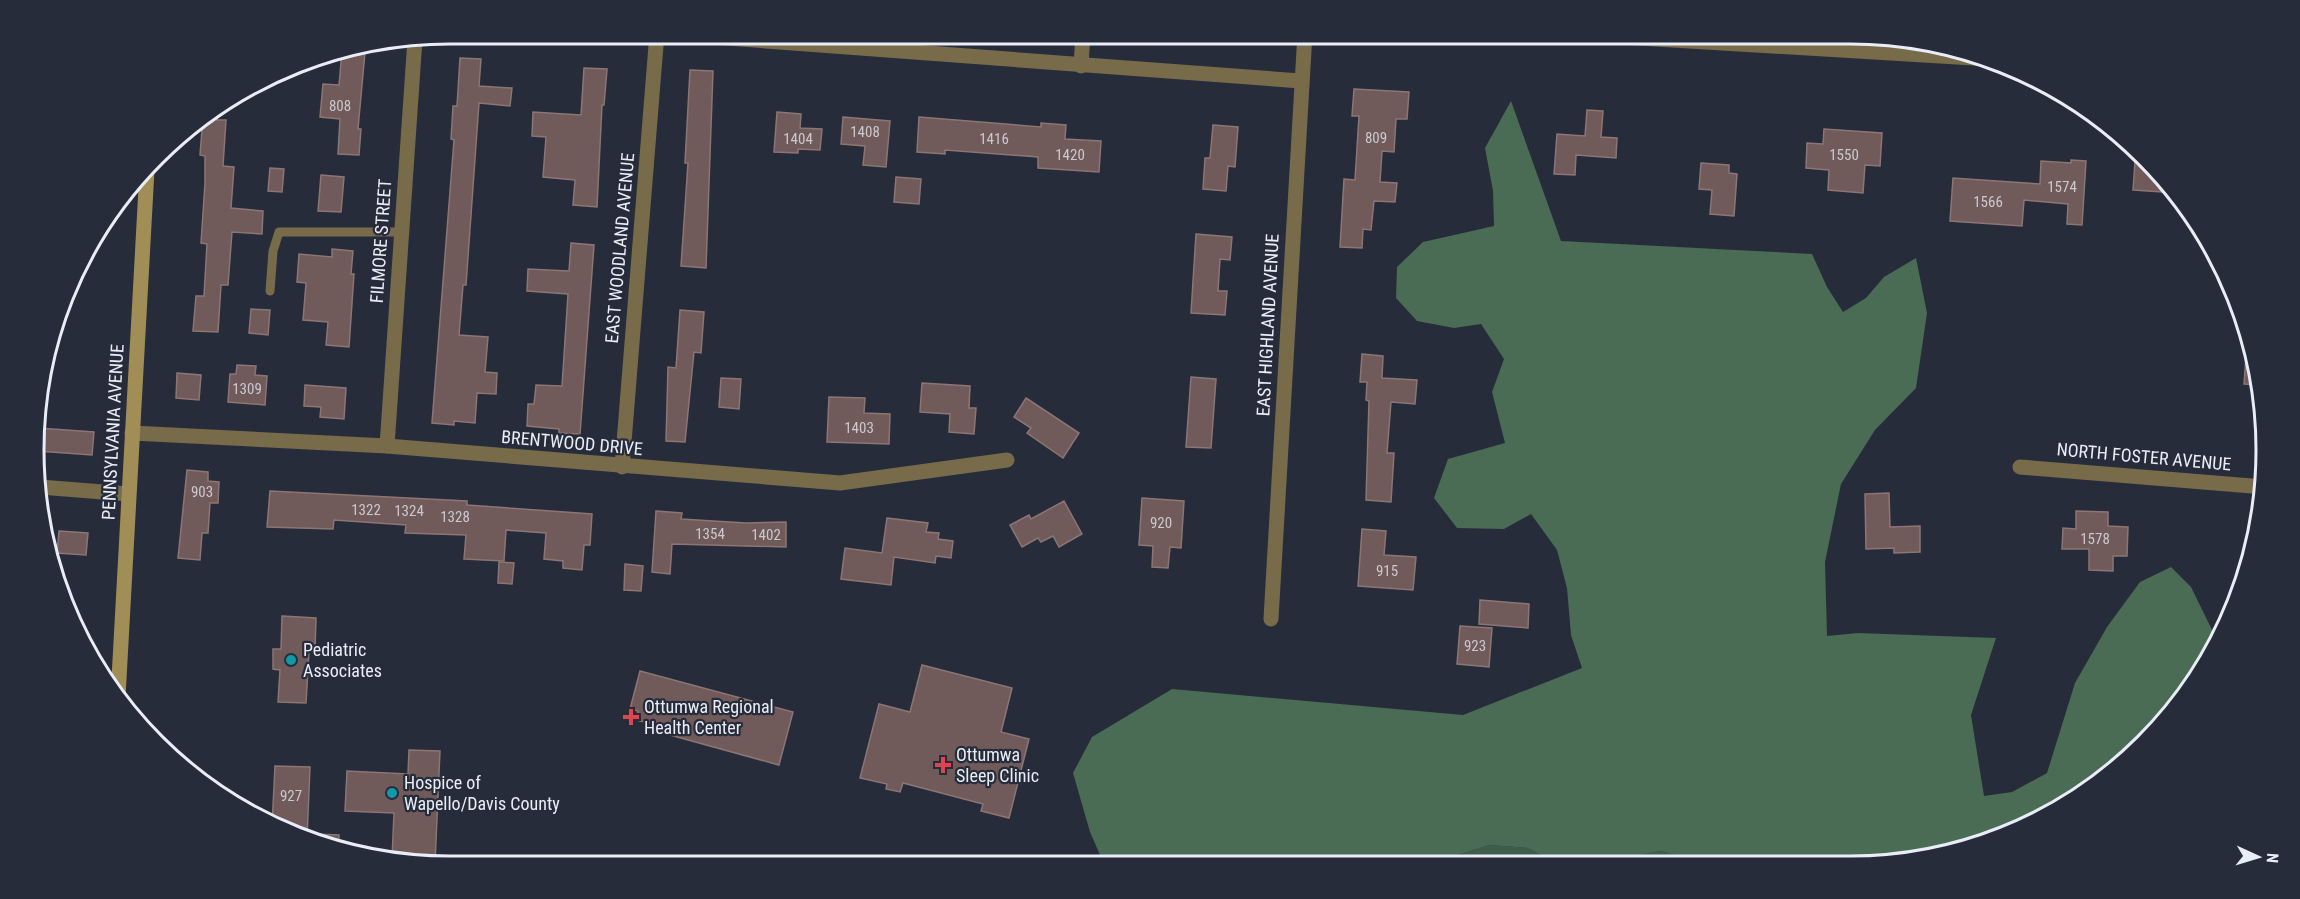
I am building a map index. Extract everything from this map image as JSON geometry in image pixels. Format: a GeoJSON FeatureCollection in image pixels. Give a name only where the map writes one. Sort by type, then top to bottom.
{"type":"FeatureCollection","features":[{"type":"Feature","properties":{"kind":"main road","name":"PENNSYLVANIA AVENUE"},"geometry":{"type":"LineString","coordinates":[[119,685],[146,179]]}},
{"type":"Feature","properties":{"kind":"street","name":"EAST WOODLAND AVENUE"},"geometry":{"type":"LineString","coordinates":[[622,467],[657,44]]}},
{"type":"Feature","properties":{"kind":"street"},"geometry":{"type":"LineString","coordinates":[[799,44],[1301,81]]}},
{"type":"Feature","properties":{"kind":"street"},"geometry":{"type":"LineString","coordinates":[[1081,66],[1082,44]]}},
{"type":"Feature","properties":{"kind":"street","name":"EAST HIGHLAND AVENUE"},"geometry":{"type":"LineString","coordinates":[[1271,619],[1304,44]]}},
{"type":"Feature","properties":{"kind":"street"},"geometry":{"type":"LineString","coordinates":[[1740,44],[1956,57]]}},
{"type":"Feature","properties":{"kind":"street","name":"FILMORE STREET"},"geometry":{"type":"LineString","coordinates":[[387,446],[415,45]]}},
{"type":"Feature","properties":{"kind":"street","name":"BRENTWOOD DRIVE"},"geometry":{"type":"LineString","coordinates":[[132,433],[387,446],[840,483],[1007,460]]}},
{"type":"Feature","properties":{"kind":"street","name":"NORTH FOSTER AVENUE"},"geometry":{"type":"LineString","coordinates":[[2020,467],[2255,486]]}},
{"type":"Feature","properties":{"kind":"street"},"geometry":{"type":"LineString","coordinates":[[45,488],[128,494]]}},
{"type":"Feature","properties":{"kind":"lane"},"geometry":{"type":"LineString","coordinates":[[270,291],[273,251],[279,232],[402,232]]}},
{"type":"Feature","properties":{"kind":"green space"},"geometry":{"type":"Polygon","coordinates":[[[1511,101],[1561,241],[1812,254],[1827,287],[1843,312],[1866,298],[1884,277],[1916,258],[1927,313],[1916,388],[1875,430],[1841,484],[1825,562],[1827,636],[1858,633],[1996,638],[1971,715],[1984,796],[2012,792],[2047,773],[2075,683],[2107,627],[2140,582],[2171,567],[2191,587],[2213,632],[2173,697],[2138,737],[2098,772],[2076,787],[2006,825],[1930,848],[1850,856],[1678,856],[1660,851],[1636,856],[1542,856],[1528,848],[1489,845],[1455,856],[1100,856],[1090,832],[1073,773],[1092,737],[1172,689],[1463,715],[1582,668],[1571,635],[1567,588],[1557,550],[1531,514],[1504,529],[1457,528],[1434,498],[1448,459],[1505,443],[1492,392],[1504,359],[1481,324],[1454,328],[1417,321],[1396,298],[1397,267],[1423,242],[1494,226],[1493,191],[1485,148],[1511,101]]]}},
{"type":"Feature","properties":{"kind":"green space"},"geometry":{"type":"Polygon","coordinates":[[[1489,845],[1528,848],[1542,856],[1455,856],[1489,845]]]}},
{"type":"Feature","properties":{"kind":"green space"},"geometry":{"type":"Polygon","coordinates":[[[1660,851],[1678,856],[1636,856],[1660,851]]]}},
{"type":"Feature","properties":{"kind":"building"},"geometry":{"type":"Polygon","coordinates":[[[365,52],[358,129],[361,129],[359,155],[338,154],[340,119],[320,117],[323,84],[339,85],[341,58],[365,52]]]}},
{"type":"Feature","properties":{"kind":"building"},"geometry":{"type":"Polygon","coordinates":[[[460,58],[481,59],[479,86],[512,88],[510,106],[479,103],[466,285],[463,285],[459,335],[488,337],[485,372],[497,373],[496,394],[477,393],[475,423],[454,421],[454,425],[432,423],[454,140],[451,139],[453,106],[457,106],[460,58]]]}},
{"type":"Feature","properties":{"kind":"building"},"geometry":{"type":"Polygon","coordinates":[[[584,68],[607,69],[604,105],[602,105],[597,207],[573,205],[575,180],[543,177],[546,137],[532,136],[533,112],[581,115],[584,68]]]}},
{"type":"Feature","properties":{"kind":"building"},"geometry":{"type":"Polygon","coordinates":[[[690,70],[713,71],[706,268],[681,266],[688,163],[685,163],[690,70]]]}},
{"type":"Feature","properties":{"kind":"building"},"geometry":{"type":"Polygon","coordinates":[[[1354,89],[1409,92],[1407,119],[1396,119],[1394,152],[1382,151],[1380,182],[1397,183],[1395,202],[1374,201],[1371,230],[1363,229],[1362,248],[1340,247],[1344,179],[1355,180],[1359,116],[1352,116],[1354,89]]]}},
{"type":"Feature","properties":{"kind":"building"},"geometry":{"type":"Polygon","coordinates":[[[1587,110],[1603,111],[1601,137],[1617,138],[1616,158],[1576,155],[1575,175],[1554,174],[1557,134],[1585,136],[1587,110]]]}},
{"type":"Feature","properties":{"kind":"building"},"geometry":{"type":"Polygon","coordinates":[[[777,112],[801,114],[800,128],[822,129],[820,150],[798,149],[798,153],[774,152],[777,112]]]}},
{"type":"Feature","properties":{"kind":"building"},"geometry":{"type":"Polygon","coordinates":[[[217,117],[217,120],[226,120],[223,166],[234,167],[231,208],[263,211],[262,234],[232,232],[228,285],[221,285],[218,332],[193,331],[196,296],[204,296],[207,244],[201,243],[205,156],[200,155],[202,127],[217,117]]]}},
{"type":"Feature","properties":{"kind":"building"},"geometry":{"type":"Polygon","coordinates":[[[843,117],[890,121],[886,167],[863,165],[865,146],[841,144],[843,117]]]}},
{"type":"Feature","properties":{"kind":"building"},"geometry":{"type":"Polygon","coordinates":[[[919,117],[1041,127],[1041,123],[1066,125],[1065,139],[1101,141],[1099,172],[1038,168],[1038,157],[945,150],[945,154],[917,152],[919,117]]]}},
{"type":"Feature","properties":{"kind":"building"},"geometry":{"type":"Polygon","coordinates":[[[1213,125],[1238,127],[1235,167],[1228,166],[1226,191],[1203,189],[1205,158],[1210,158],[1213,125]]]}},
{"type":"Feature","properties":{"kind":"building"},"geometry":{"type":"Polygon","coordinates":[[[1824,129],[1882,133],[1880,166],[1865,165],[1863,193],[1828,190],[1829,170],[1806,168],[1807,143],[1823,144],[1824,129]]]}},
{"type":"Feature","properties":{"kind":"building"},"geometry":{"type":"Polygon","coordinates":[[[2071,160],[2086,161],[2082,225],[2067,224],[2068,204],[2024,200],[2022,226],[1950,221],[1953,178],[2040,184],[2041,161],[2071,163],[2071,160]]]}},
{"type":"Feature","properties":{"kind":"building"},"geometry":{"type":"Polygon","coordinates":[[[2135,162],[2138,162],[2165,192],[2133,190],[2135,162]]]}},
{"type":"Feature","properties":{"kind":"building"},"geometry":{"type":"Polygon","coordinates":[[[1701,163],[1729,165],[1729,173],[1737,174],[1734,216],[1710,214],[1712,190],[1699,189],[1701,163]]]}},
{"type":"Feature","properties":{"kind":"building"},"geometry":{"type":"Polygon","coordinates":[[[270,168],[284,169],[282,192],[268,191],[270,168]]]}},
{"type":"Feature","properties":{"kind":"building"},"geometry":{"type":"Polygon","coordinates":[[[321,175],[344,177],[341,212],[318,211],[321,175]]]}},
{"type":"Feature","properties":{"kind":"building"},"geometry":{"type":"Polygon","coordinates":[[[896,177],[921,179],[919,204],[894,202],[896,177]]]}},
{"type":"Feature","properties":{"kind":"building"},"geometry":{"type":"Polygon","coordinates":[[[1196,234],[1232,237],[1230,260],[1220,259],[1218,291],[1227,291],[1225,315],[1191,313],[1196,234]]]}},
{"type":"Feature","properties":{"kind":"building"},"geometry":{"type":"Polygon","coordinates":[[[571,243],[594,245],[580,434],[559,433],[559,429],[527,426],[528,404],[534,404],[536,385],[562,386],[568,294],[527,291],[528,269],[569,271],[571,243]]]}},
{"type":"Feature","properties":{"kind":"building"},"geometry":{"type":"Polygon","coordinates":[[[332,249],[353,251],[351,274],[354,274],[349,347],[326,345],[328,322],[303,320],[306,283],[297,282],[299,254],[332,257],[332,249]]]}},
{"type":"Feature","properties":{"kind":"building"},"geometry":{"type":"Polygon","coordinates":[[[251,309],[270,310],[268,335],[249,333],[251,309]]]}},
{"type":"Feature","properties":{"kind":"building"},"geometry":{"type":"Polygon","coordinates":[[[680,310],[704,312],[701,353],[694,352],[685,442],[666,441],[668,367],[676,368],[680,310]]]}},
{"type":"Feature","properties":{"kind":"building"},"geometry":{"type":"Polygon","coordinates":[[[1362,354],[1383,356],[1382,378],[1417,380],[1415,404],[1391,402],[1387,453],[1394,453],[1391,502],[1366,500],[1369,401],[1366,400],[1367,382],[1360,382],[1362,354]]]}},
{"type":"Feature","properties":{"kind":"building"},"geometry":{"type":"Polygon","coordinates":[[[2246,357],[2251,384],[2244,384],[2246,357]]]}},
{"type":"Feature","properties":{"kind":"building"},"geometry":{"type":"Polygon","coordinates":[[[237,365],[256,366],[255,375],[267,376],[265,405],[228,402],[230,374],[236,374],[237,365]]]}},
{"type":"Feature","properties":{"kind":"building"},"geometry":{"type":"Polygon","coordinates":[[[177,373],[201,375],[199,400],[176,398],[177,373]]]}},
{"type":"Feature","properties":{"kind":"building"},"geometry":{"type":"Polygon","coordinates":[[[1191,377],[1216,379],[1211,448],[1186,447],[1191,377]]]}},
{"type":"Feature","properties":{"kind":"building"},"geometry":{"type":"Polygon","coordinates":[[[721,378],[741,379],[739,409],[719,407],[721,378]]]}},
{"type":"Feature","properties":{"kind":"building"},"geometry":{"type":"Polygon","coordinates":[[[922,383],[970,386],[969,408],[976,408],[974,434],[949,432],[950,414],[920,412],[922,383]]]}},
{"type":"Feature","properties":{"kind":"building"},"geometry":{"type":"Polygon","coordinates":[[[305,385],[346,388],[344,419],[320,417],[321,407],[304,406],[305,385]]]}},
{"type":"Feature","properties":{"kind":"building"},"geometry":{"type":"Polygon","coordinates":[[[829,397],[865,398],[864,413],[890,414],[889,444],[827,442],[829,397]]]}},
{"type":"Feature","properties":{"kind":"building"},"geometry":{"type":"Polygon","coordinates":[[[1026,398],[1079,433],[1063,458],[1027,433],[1031,428],[1014,417],[1026,398]]]}},
{"type":"Feature","properties":{"kind":"building"},"geometry":{"type":"Polygon","coordinates":[[[44,428],[94,432],[92,455],[44,451],[44,428]]]}},
{"type":"Feature","properties":{"kind":"building"},"geometry":{"type":"Polygon","coordinates":[[[187,470],[208,472],[208,481],[219,482],[218,503],[210,503],[208,533],[202,533],[200,560],[178,558],[187,470]]]}},
{"type":"Feature","properties":{"kind":"building"},"geometry":{"type":"Polygon","coordinates":[[[270,491],[467,501],[467,505],[592,514],[590,545],[584,545],[582,570],[563,568],[563,561],[544,559],[546,533],[506,530],[504,561],[464,559],[466,535],[405,533],[406,525],[334,520],[333,529],[267,527],[270,491]]]}},
{"type":"Feature","properties":{"kind":"building"},"geometry":{"type":"Polygon","coordinates":[[[1889,493],[1890,527],[1920,526],[1920,552],[1894,553],[1894,548],[1866,549],[1865,494],[1889,493]]]}},
{"type":"Feature","properties":{"kind":"building"},"geometry":{"type":"Polygon","coordinates":[[[1142,498],[1184,501],[1181,548],[1170,547],[1168,568],[1152,567],[1153,546],[1139,545],[1142,498]]]}},
{"type":"Feature","properties":{"kind":"building"},"geometry":{"type":"Polygon","coordinates":[[[1064,501],[1082,534],[1059,547],[1053,536],[1041,542],[1038,538],[1022,547],[1010,525],[1029,515],[1031,519],[1064,501]]]}},
{"type":"Feature","properties":{"kind":"building"},"geometry":{"type":"Polygon","coordinates":[[[656,511],[682,513],[681,519],[746,523],[786,522],[786,547],[672,544],[670,574],[652,572],[656,511]]]}},
{"type":"Feature","properties":{"kind":"building"},"geometry":{"type":"Polygon","coordinates":[[[2076,511],[2108,512],[2108,526],[2128,527],[2127,556],[2113,556],[2113,571],[2089,570],[2089,549],[2062,549],[2063,528],[2076,529],[2076,511]]]}},
{"type":"Feature","properties":{"kind":"building"},"geometry":{"type":"Polygon","coordinates":[[[887,518],[928,523],[926,532],[939,533],[938,539],[953,541],[951,558],[936,556],[935,563],[894,557],[891,585],[841,579],[845,548],[882,553],[887,518]]]}},
{"type":"Feature","properties":{"kind":"building"},"geometry":{"type":"Polygon","coordinates":[[[1362,529],[1386,531],[1384,555],[1416,557],[1413,590],[1358,586],[1362,529]]]}},
{"type":"Feature","properties":{"kind":"building"},"geometry":{"type":"Polygon","coordinates":[[[59,531],[88,533],[86,555],[57,553],[59,531]]]}},
{"type":"Feature","properties":{"kind":"building"},"geometry":{"type":"Polygon","coordinates":[[[499,562],[514,563],[512,584],[498,583],[499,562]]]}},
{"type":"Feature","properties":{"kind":"building"},"geometry":{"type":"Polygon","coordinates":[[[625,564],[643,566],[641,591],[624,590],[625,564]]]}},
{"type":"Feature","properties":{"kind":"building"},"geometry":{"type":"Polygon","coordinates":[[[1480,600],[1529,604],[1528,628],[1479,624],[1480,600]]]}},
{"type":"Feature","properties":{"kind":"building","name":"Pediatric Associates"},"geometry":{"type":"Polygon","coordinates":[[[282,616],[316,618],[315,651],[309,651],[306,703],[278,702],[280,670],[273,669],[273,649],[281,649],[282,616]]]}},
{"type":"Feature","properties":{"kind":"building"},"geometry":{"type":"Polygon","coordinates":[[[1460,626],[1492,628],[1489,667],[1457,664],[1460,626]]]}},
{"type":"Feature","properties":{"kind":"building","name":"Ottumwa Sleep Clinic"},"geometry":{"type":"Polygon","coordinates":[[[922,665],[1012,688],[1001,732],[1029,739],[1009,818],[981,811],[983,804],[903,783],[900,792],[886,789],[887,784],[860,778],[879,704],[910,712],[922,665]]]}},
{"type":"Feature","properties":{"kind":"building"},"geometry":{"type":"Polygon","coordinates":[[[640,671],[793,712],[779,765],[659,732],[661,726],[636,720],[638,711],[630,709],[640,671]]]}},
{"type":"Feature","properties":{"kind":"building","name":"Hospice of Wapello/Davis County"},"geometry":{"type":"Polygon","coordinates":[[[409,750],[440,751],[435,855],[392,851],[394,813],[345,811],[347,771],[408,774],[409,750]]]}},
{"type":"Feature","properties":{"kind":"building"},"geometry":{"type":"Polygon","coordinates":[[[275,766],[310,767],[307,830],[273,815],[275,766]]]}},
{"type":"Feature","properties":{"kind":"building"},"geometry":{"type":"Polygon","coordinates":[[[320,834],[339,835],[339,840],[320,834]]]}},
{"type":"Feature","properties":{"kind":"place","name":"Pediatric Associates"},"geometry":{"type":"Point","coordinates":[291,660]}},
{"type":"Feature","properties":{"kind":"place","name":"Ottumwa Regional Health Center"},"geometry":{"type":"Point","coordinates":[631,717]}},
{"type":"Feature","properties":{"kind":"place","name":"Ottumwa Sleep Clinic"},"geometry":{"type":"Point","coordinates":[943,765]}},
{"type":"Feature","properties":{"kind":"place","name":"Hospice of Wapello/Davis County"},"geometry":{"type":"Point","coordinates":[392,793]}}]}
